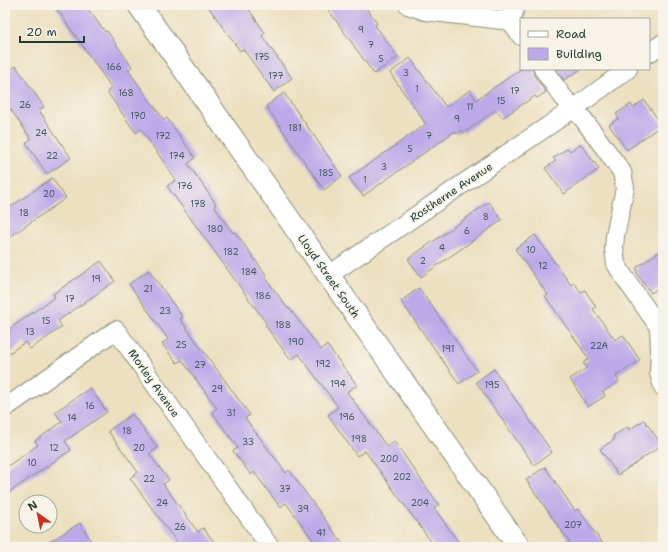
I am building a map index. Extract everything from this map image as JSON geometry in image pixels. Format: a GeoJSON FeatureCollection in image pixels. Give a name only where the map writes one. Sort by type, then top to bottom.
{"type":"FeatureCollection","features":[{"type":"Feature","properties":{"kind":"street","name":"Lloyd Street South"},"geometry":{"type":"LineString","coordinates":[[139,5],[519,547]]}},
{"type":"Feature","properties":{"kind":"street"},"geometry":{"type":"LineString","coordinates":[[408,5],[425,11],[514,13],[520,33]]}},
{"type":"Feature","properties":{"kind":"street"},"geometry":{"type":"LineString","coordinates":[[650,52],[663,43]]}},
{"type":"Feature","properties":{"kind":"street"},"geometry":{"type":"LineString","coordinates":[[545,70],[563,97],[584,120],[622,172],[625,188],[615,236],[614,248],[616,264],[661,328],[659,373],[663,387]]}},
{"type":"Feature","properties":{"kind":"street","name":"Rostherne Avenue"},"geometry":{"type":"LineString","coordinates":[[329,276],[573,109],[627,70]]}},
{"type":"Feature","properties":{"kind":"street","name":"Morley Avenue"},"geometry":{"type":"LineString","coordinates":[[5,408],[116,330],[270,547]]}},
{"type":"Feature","properties":{"kind":"building"},"geometry":{"type":"Polygon","coordinates":[[[54,5],[85,5],[105,32],[107,31],[132,67],[128,70],[164,120],[167,118],[195,158],[188,164],[216,204],[214,206],[267,276],[265,277],[288,309],[289,308],[321,350],[327,345],[357,385],[347,392],[387,447],[394,441],[439,505],[434,508],[462,547],[435,547],[365,451],[357,456],[328,415],[338,407],[299,354],[291,360],[265,325],[267,324],[167,186],[176,180],[141,129],[136,133],[107,92],[112,88],[54,5]]]}},
{"type":"Feature","properties":{"kind":"building"},"geometry":{"type":"Polygon","coordinates":[[[207,5],[246,5],[265,33],[262,36],[292,78],[274,92],[243,49],[240,51],[207,5]]]}},
{"type":"Feature","properties":{"kind":"building"},"geometry":{"type":"Polygon","coordinates":[[[325,5],[364,5],[377,23],[375,25],[398,57],[374,74],[325,5]]]}},
{"type":"Feature","properties":{"kind":"building"},"geometry":{"type":"Polygon","coordinates":[[[410,58],[446,107],[470,90],[476,100],[520,70],[533,70],[534,75],[546,92],[537,98],[535,96],[502,118],[496,110],[464,133],[462,130],[457,134],[455,131],[363,196],[349,178],[426,124],[390,73],[410,58]]]}},
{"type":"Feature","properties":{"kind":"building"},"geometry":{"type":"Polygon","coordinates":[[[16,66],[44,107],[39,110],[71,158],[47,174],[26,143],[31,139],[5,101],[5,74],[16,66]]]}},
{"type":"Feature","properties":{"kind":"building"},"geometry":{"type":"Polygon","coordinates":[[[557,70],[579,70],[564,80],[557,70]]]}},
{"type":"Feature","properties":{"kind":"building"},"geometry":{"type":"Polygon","coordinates":[[[284,93],[342,176],[324,190],[266,106],[284,93]]]}},
{"type":"Feature","properties":{"kind":"building"},"geometry":{"type":"Polygon","coordinates":[[[644,100],[662,125],[627,150],[609,125],[619,118],[616,114],[631,104],[633,108],[644,100]]]}},
{"type":"Feature","properties":{"kind":"building"},"geometry":{"type":"Polygon","coordinates":[[[581,144],[599,169],[564,194],[545,168],[556,161],[553,158],[568,148],[570,151],[581,144]]]}},
{"type":"Feature","properties":{"kind":"building"},"geometry":{"type":"Polygon","coordinates":[[[52,178],[66,198],[5,240],[5,211],[52,178]]]}},
{"type":"Feature","properties":{"kind":"building"},"geometry":{"type":"Polygon","coordinates":[[[489,202],[502,220],[421,277],[408,259],[489,202]]]}},
{"type":"Feature","properties":{"kind":"building"},"geometry":{"type":"Polygon","coordinates":[[[535,235],[571,285],[574,283],[581,292],[585,290],[596,307],[593,309],[615,340],[623,335],[640,360],[616,376],[619,381],[603,392],[605,396],[588,407],[570,379],[587,368],[583,363],[589,359],[545,296],[548,295],[515,249],[535,235]]]}},
{"type":"Feature","properties":{"kind":"building"},"geometry":{"type":"Polygon","coordinates":[[[663,249],[663,285],[651,293],[637,274],[637,267],[663,249]]]}},
{"type":"Feature","properties":{"kind":"building"},"geometry":{"type":"Polygon","coordinates":[[[101,261],[115,281],[58,321],[62,327],[30,349],[25,342],[5,356],[5,332],[55,297],[53,294],[101,261]]]}},
{"type":"Feature","properties":{"kind":"building"},"geometry":{"type":"Polygon","coordinates":[[[149,270],[183,318],[180,319],[250,415],[245,418],[286,473],[289,470],[345,547],[318,547],[286,503],[280,507],[254,472],[251,475],[233,451],[238,448],[212,412],[217,408],[182,360],[177,363],[162,344],[168,339],[129,284],[149,270]]]}},
{"type":"Feature","properties":{"kind":"building"},"geometry":{"type":"Polygon","coordinates":[[[419,288],[477,371],[459,384],[401,301],[419,288]]]}},
{"type":"Feature","properties":{"kind":"building"},"geometry":{"type":"Polygon","coordinates":[[[494,369],[552,452],[534,465],[476,382],[494,369]]]}},
{"type":"Feature","properties":{"kind":"building"},"geometry":{"type":"Polygon","coordinates":[[[90,388],[107,412],[65,441],[71,450],[5,495],[5,468],[38,445],[35,441],[62,422],[55,412],[90,388]]]}},
{"type":"Feature","properties":{"kind":"building"},"geometry":{"type":"Polygon","coordinates":[[[132,414],[158,448],[149,454],[169,480],[163,484],[198,532],[203,528],[218,547],[177,547],[179,545],[130,478],[138,472],[108,431],[132,414]]]}},
{"type":"Feature","properties":{"kind":"building"},"geometry":{"type":"Polygon","coordinates":[[[644,420],[662,445],[618,475],[600,449],[615,439],[613,436],[628,427],[629,430],[644,420]]]}},
{"type":"Feature","properties":{"kind":"building"},"geometry":{"type":"Polygon","coordinates":[[[545,467],[575,511],[578,509],[605,547],[573,547],[526,480],[545,467]]]}},
{"type":"Feature","properties":{"kind":"building"},"geometry":{"type":"Polygon","coordinates":[[[80,523],[95,547],[41,547],[80,523]]]}}]}
